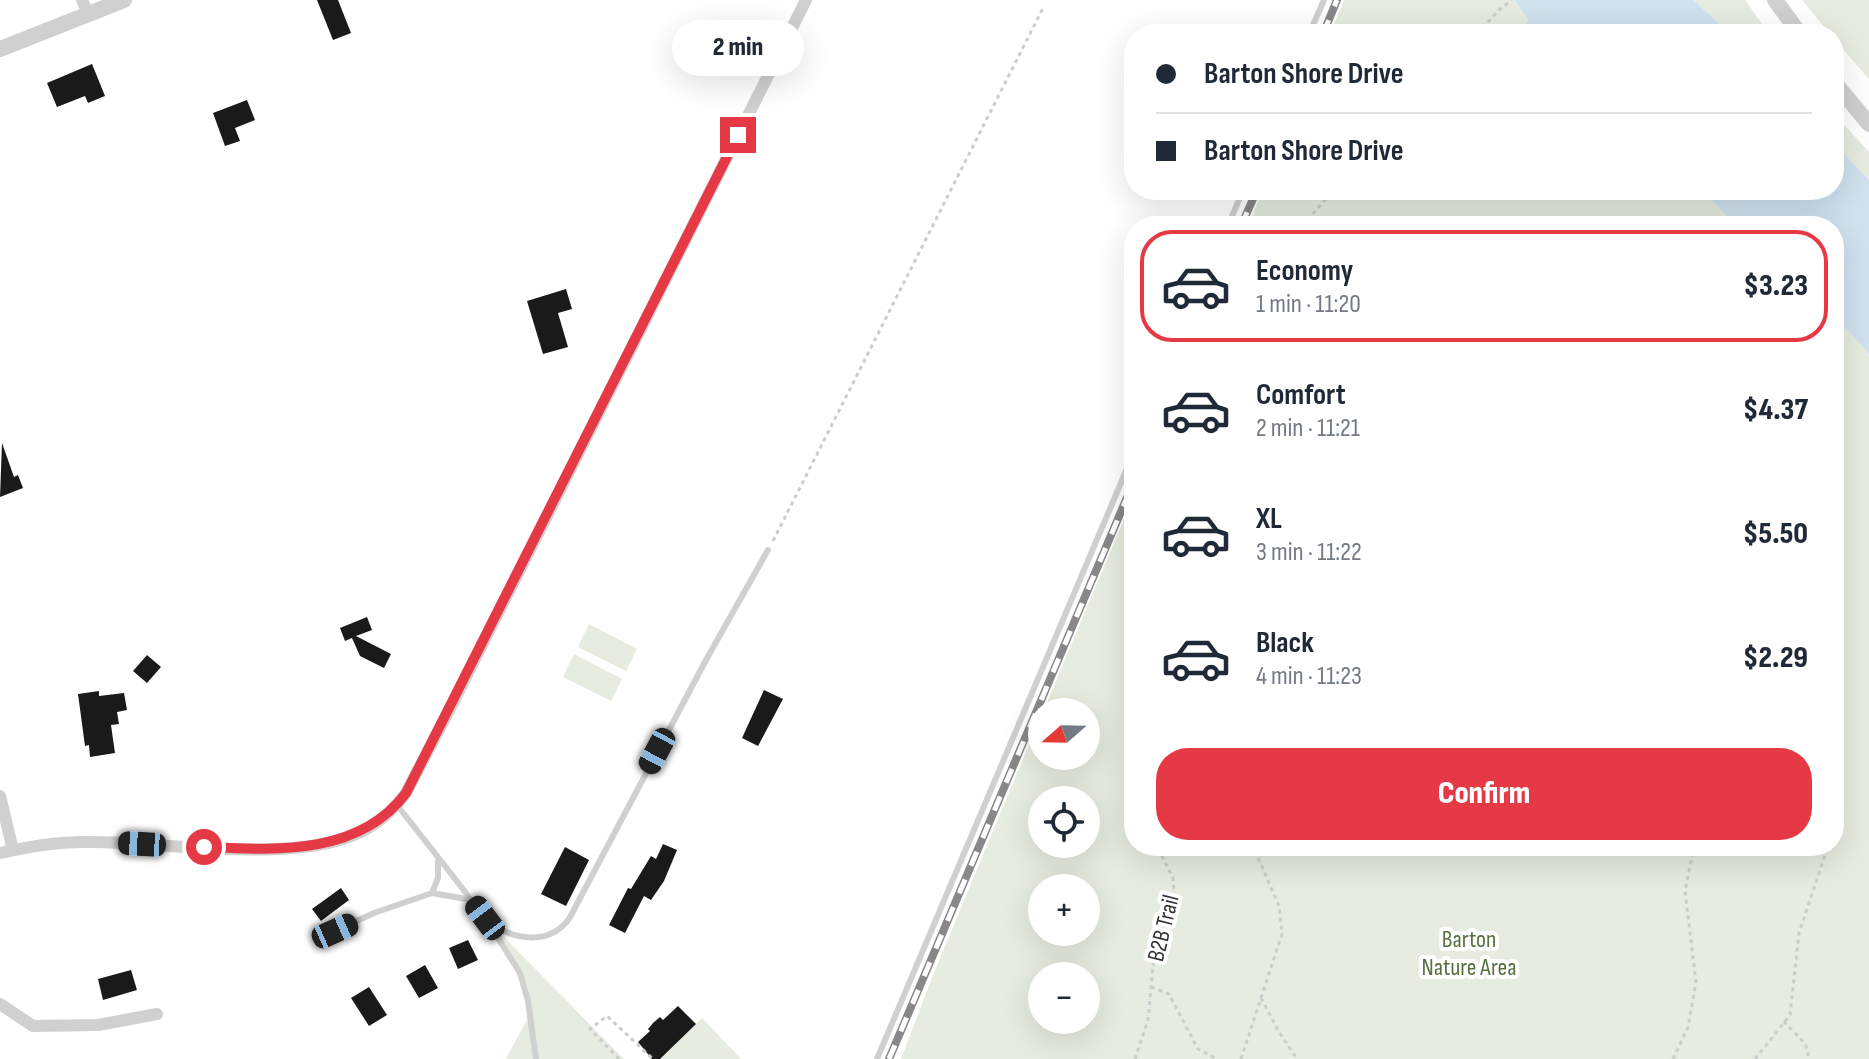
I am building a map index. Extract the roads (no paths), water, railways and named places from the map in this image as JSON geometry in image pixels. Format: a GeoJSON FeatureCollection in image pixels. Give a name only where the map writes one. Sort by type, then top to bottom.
{"type":"FeatureCollection","features":[{"type":"Feature","properties":{"kind":"street"},"geometry":{"type":"LineString","coordinates":[[0,49],[85,7],[124,0]]}},
{"type":"Feature","properties":{"kind":"street"},"geometry":{"type":"LineString","coordinates":[[0,796],[7,851],[89,842],[258,849],[308,845],[355,835],[376,824],[397,805],[451,707],[806,0]]}},
{"type":"Feature","properties":{"kind":"street"},"geometry":{"type":"LineString","coordinates":[[1775,0],[1793,24]]}},
{"type":"Feature","properties":{"kind":"street"},"geometry":{"type":"LineString","coordinates":[[1844,94],[1869,124]]}},
{"type":"Feature","properties":{"kind":"street"},"geometry":{"type":"LineString","coordinates":[[0,1004],[33,1026],[98,1025],[157,1014]]}},
{"type":"Feature","properties":{"kind":"lane"},"geometry":{"type":"LineString","coordinates":[[1313,24],[1324,0]]}},
{"type":"Feature","properties":{"kind":"lane"},"geometry":{"type":"LineString","coordinates":[[877,1059],[1124,476]]}},
{"type":"Feature","properties":{"kind":"lane"},"geometry":{"type":"LineString","coordinates":[[485,918],[508,932],[530,938],[550,935],[567,922],[693,683],[768,550]]}},
{"type":"Feature","properties":{"kind":"lane"},"geometry":{"type":"LineString","coordinates":[[397,805],[472,900],[520,973],[528,1001],[536,1059]]}},
{"type":"Feature","properties":{"kind":"lane"},"geometry":{"type":"LineString","coordinates":[[432,893],[438,878],[437,857]]}},
{"type":"Feature","properties":{"kind":"lane"},"geometry":{"type":"LineString","coordinates":[[335,931],[374,913],[432,893],[472,900]]}},
{"type":"Feature","properties":{"kind":"water"},"geometry":{"type":"Polygon","coordinates":[[[1514,0],[1693,0],[1720,24],[1525,24],[1528,19],[1514,0]]]}},
{"type":"Feature","properties":{"kind":"water"},"geometry":{"type":"Polygon","coordinates":[[[1844,154],[1869,180],[1869,354],[1844,326],[1844,216],[1727,216],[1711,200],[1844,200],[1844,154]]]}},
{"type":"Feature","properties":{"kind":"railway"},"geometry":{"type":"LineString","coordinates":[[1327,24],[1337,0]]}},
{"type":"Feature","properties":{"kind":"railway"},"geometry":{"type":"LineString","coordinates":[[1245,216],[1253,200]]}},
{"type":"Feature","properties":{"kind":"railway"},"geometry":{"type":"LineString","coordinates":[[889,1059],[1124,505]]}},
{"type":"Feature","properties":{"kind":"park label","name":"Barton Nature Area"},"geometry":{"type":"Point","coordinates":[1469,953]}}]}
